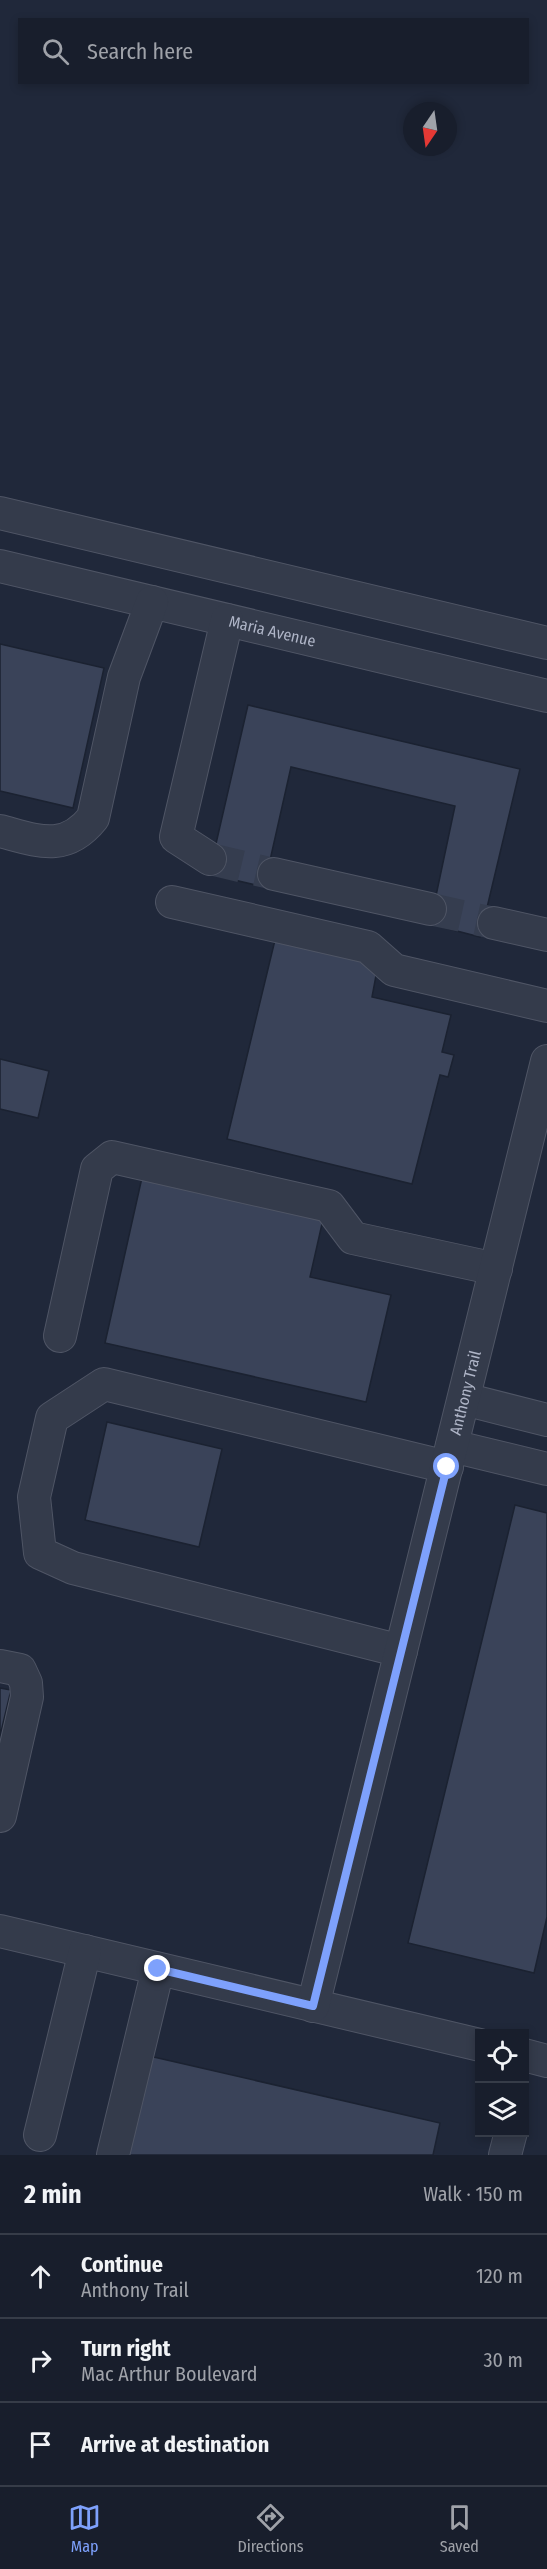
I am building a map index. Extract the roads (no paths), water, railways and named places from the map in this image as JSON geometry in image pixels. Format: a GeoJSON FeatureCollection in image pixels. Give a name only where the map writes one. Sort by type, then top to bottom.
{"type":"FeatureCollection","features":[{"type":"Feature","properties":{"kind":"street"},"geometry":{"type":"LineString","coordinates":[[0,513],[547,643]]}},
{"type":"Feature","properties":{"kind":"street","name":"Maria Avenue"},"geometry":{"type":"LineString","coordinates":[[0,566],[547,696]]}},
{"type":"Feature","properties":{"kind":"street"},"geometry":{"type":"LineString","coordinates":[[0,831],[48,843],[66,840],[78,834],[93,818],[124,678],[152,602]]}},
{"type":"Feature","properties":{"kind":"street"},"geometry":{"type":"LineString","coordinates":[[210,859],[176,837],[226,620]]}},
{"type":"Feature","properties":{"kind":"street"},"geometry":{"type":"LineString","coordinates":[[274,874],[430,909]]}},
{"type":"Feature","properties":{"kind":"street"},"geometry":{"type":"LineString","coordinates":[[172,902],[368,947],[394,970],[547,1006]]}},
{"type":"Feature","properties":{"kind":"street"},"geometry":{"type":"LineString","coordinates":[[494,923],[547,935]]}},
{"type":"Feature","properties":{"kind":"street","name":"Anthony Trail"},"geometry":{"type":"LineString","coordinates":[[313,2006],[496,1269],[540,1123],[547,1061]]}},
{"type":"Feature","properties":{"kind":"street"},"geometry":{"type":"LineString","coordinates":[[60,1336],[97,1169],[112,1157],[329,1206],[352,1238],[496,1269]]}},
{"type":"Feature","properties":{"kind":"street"},"geometry":{"type":"LineString","coordinates":[[401,1651],[73,1568],[40,1553],[34,1497],[52,1418],[104,1384],[450,1457],[547,1470]]}},
{"type":"Feature","properties":{"kind":"street"},"geometry":{"type":"LineString","coordinates":[[464,1399],[547,1420]]}},
{"type":"Feature","properties":{"kind":"street"},"geometry":{"type":"LineString","coordinates":[[0,1666],[20,1670],[26,1683],[27,1697],[0,1816]]}},
{"type":"Feature","properties":{"kind":"street"},"geometry":{"type":"LineString","coordinates":[[0,1931],[475,2044]]}},
{"type":"Feature","properties":{"kind":"street"},"geometry":{"type":"LineString","coordinates":[[40,2135],[85,1951]]}},
{"type":"Feature","properties":{"kind":"street"},"geometry":{"type":"LineString","coordinates":[[113,2155],[158,1969]]}},
{"type":"Feature","properties":{"kind":"street"},"geometry":{"type":"LineString","coordinates":[[506,2155],[510,2137]]}},
{"type":"Feature","properties":{"kind":"tunnel"},"geometry":{"type":"LineString","coordinates":[[210,859],[274,874]]}},
{"type":"Feature","properties":{"kind":"tunnel"},"geometry":{"type":"LineString","coordinates":[[430,909],[494,923]]}}]}
